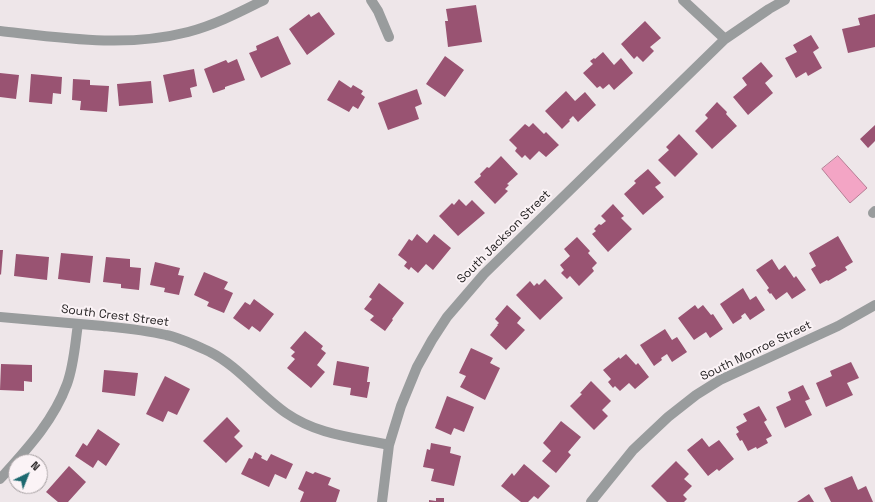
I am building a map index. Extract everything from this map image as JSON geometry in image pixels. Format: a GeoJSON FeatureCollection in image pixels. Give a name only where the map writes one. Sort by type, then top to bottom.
{"type":"FeatureCollection","features":[{"type":"Feature","properties":{"kind":"street"},"geometry":{"type":"LineString","coordinates":[[0,31],[75,39],[124,41],[156,38],[189,32],[240,12],[264,0]]}},
{"type":"Feature","properties":{"kind":"street"},"geometry":{"type":"LineString","coordinates":[[371,0],[378,11],[388,37]]}},
{"type":"Feature","properties":{"kind":"street"},"geometry":{"type":"LineString","coordinates":[[683,0],[724,39]]}},
{"type":"Feature","properties":{"kind":"street","name":"South Jackson Street"},"geometry":{"type":"LineString","coordinates":[[382,502],[389,445],[401,406],[417,367],[436,334],[465,296],[484,274],[724,39],[769,8],[785,0]]}},
{"type":"Feature","properties":{"kind":"street","name":"South Monroe Street"},"geometry":{"type":"LineString","coordinates":[[591,502],[632,450],[668,417],[696,395],[720,380],[838,326],[875,305]]}},
{"type":"Feature","properties":{"kind":"street","name":"South Crest Street"},"geometry":{"type":"LineString","coordinates":[[0,317],[78,324],[166,335],[211,353],[225,361],[271,402],[310,427],[332,434],[389,445]]}},
{"type":"Feature","properties":{"kind":"street"},"geometry":{"type":"LineString","coordinates":[[0,479],[40,433],[59,403],[68,383],[73,361],[78,324]]}},
{"type":"Feature","properties":{"kind":"shaded area"},"geometry":{"type":"Polygon","coordinates":[[[838,156],[867,188],[850,203],[822,169],[838,156]]]}},
{"type":"Feature","properties":{"kind":"building"},"geometry":{"type":"Polygon","coordinates":[[[476,5],[482,42],[448,47],[445,21],[448,21],[446,9],[476,5]]]}},
{"type":"Feature","properties":{"kind":"building"},"geometry":{"type":"Polygon","coordinates":[[[319,12],[335,34],[307,55],[289,29],[309,14],[311,17],[319,12]]]}},
{"type":"Feature","properties":{"kind":"building"},"geometry":{"type":"Polygon","coordinates":[[[875,14],[875,47],[848,53],[842,29],[860,25],[858,18],[875,14]]]}},
{"type":"Feature","properties":{"kind":"building"},"geometry":{"type":"Polygon","coordinates":[[[645,21],[661,38],[650,47],[654,51],[643,62],[637,56],[634,59],[621,44],[645,21]]]}},
{"type":"Feature","properties":{"kind":"building"},"geometry":{"type":"Polygon","coordinates":[[[811,35],[819,48],[813,52],[822,68],[808,76],[806,72],[796,78],[785,58],[797,52],[793,45],[811,35]]]}},
{"type":"Feature","properties":{"kind":"building"},"geometry":{"type":"Polygon","coordinates":[[[278,36],[291,64],[261,78],[249,53],[257,50],[256,46],[278,36]]]}},
{"type":"Feature","properties":{"kind":"building"},"geometry":{"type":"Polygon","coordinates":[[[603,52],[614,65],[621,58],[633,73],[614,90],[609,84],[603,89],[600,86],[597,88],[583,73],[593,64],[590,61],[594,58],[595,59],[603,52]]]}},
{"type":"Feature","properties":{"kind":"building"},"geometry":{"type":"Polygon","coordinates":[[[445,56],[464,70],[445,97],[426,84],[445,56]]]}},
{"type":"Feature","properties":{"kind":"building"},"geometry":{"type":"Polygon","coordinates":[[[237,59],[245,80],[213,93],[204,69],[226,60],[228,63],[237,59]]]}},
{"type":"Feature","properties":{"kind":"building"},"geometry":{"type":"Polygon","coordinates":[[[761,62],[773,76],[765,83],[773,93],[748,115],[733,97],[747,85],[742,78],[761,62]]]}},
{"type":"Feature","properties":{"kind":"building"},"geometry":{"type":"Polygon","coordinates":[[[194,69],[197,86],[190,88],[192,97],[169,102],[163,75],[194,69]]]}},
{"type":"Feature","properties":{"kind":"building"},"geometry":{"type":"Polygon","coordinates":[[[0,73],[19,75],[16,99],[0,97],[0,73]]]}},
{"type":"Feature","properties":{"kind":"building"},"geometry":{"type":"Polygon","coordinates":[[[31,74],[62,77],[61,94],[53,93],[52,104],[29,102],[31,74]]]}},
{"type":"Feature","properties":{"kind":"building"},"geometry":{"type":"Polygon","coordinates":[[[73,79],[90,80],[90,85],[109,86],[107,112],[80,110],[81,101],[72,100],[73,79]]]}},
{"type":"Feature","properties":{"kind":"building"},"geometry":{"type":"Polygon","coordinates":[[[339,80],[351,88],[353,85],[363,91],[361,94],[365,97],[358,109],[353,106],[349,112],[327,100],[339,80]]]}},
{"type":"Feature","properties":{"kind":"building"},"geometry":{"type":"Polygon","coordinates":[[[151,81],[153,103],[119,106],[117,84],[151,81]]]}},
{"type":"Feature","properties":{"kind":"building"},"geometry":{"type":"Polygon","coordinates":[[[417,89],[422,104],[415,107],[419,119],[388,130],[378,103],[417,89]]]}},
{"type":"Feature","properties":{"kind":"building"},"geometry":{"type":"Polygon","coordinates":[[[566,91],[575,101],[585,92],[596,105],[578,122],[573,116],[562,129],[545,111],[566,91]]]}},
{"type":"Feature","properties":{"kind":"building"},"geometry":{"type":"Polygon","coordinates":[[[717,102],[727,112],[726,114],[737,126],[712,149],[695,131],[708,118],[705,115],[717,102]]]}},
{"type":"Feature","properties":{"kind":"building"},"geometry":{"type":"Polygon","coordinates":[[[533,123],[544,134],[546,132],[559,145],[546,157],[539,151],[530,160],[525,155],[522,158],[515,151],[517,148],[509,140],[525,124],[529,127],[533,123]]]}},
{"type":"Feature","properties":{"kind":"building"},"geometry":{"type":"Polygon","coordinates":[[[875,125],[875,141],[868,148],[860,139],[875,125]]]}},
{"type":"Feature","properties":{"kind":"building"},"geometry":{"type":"Polygon","coordinates":[[[679,134],[698,154],[675,177],[658,160],[669,150],[666,147],[679,134]]]}},
{"type":"Feature","properties":{"kind":"building"},"geometry":{"type":"Polygon","coordinates":[[[501,156],[518,174],[507,184],[509,185],[505,189],[508,191],[495,204],[474,182],[481,176],[480,174],[487,167],[489,168],[501,156]]]}},
{"type":"Feature","properties":{"kind":"building"},"geometry":{"type":"Polygon","coordinates":[[[648,169],[661,183],[655,187],[664,197],[643,215],[624,194],[636,183],[634,181],[648,169]]]}},
{"type":"Feature","properties":{"kind":"building"},"geometry":{"type":"Polygon","coordinates":[[[459,199],[466,206],[472,200],[485,213],[458,236],[439,216],[452,203],[454,205],[459,199]]]}},
{"type":"Feature","properties":{"kind":"building"},"geometry":{"type":"Polygon","coordinates":[[[613,204],[624,216],[621,218],[632,229],[608,252],[592,234],[596,231],[594,229],[599,224],[601,225],[606,221],[601,216],[613,204]]]}},
{"type":"Feature","properties":{"kind":"building"},"geometry":{"type":"Polygon","coordinates":[[[417,234],[427,243],[434,234],[451,248],[433,270],[426,264],[418,273],[411,267],[409,270],[404,266],[407,262],[398,255],[409,239],[412,241],[417,234]]]}},
{"type":"Feature","properties":{"kind":"building"},"geometry":{"type":"Polygon","coordinates":[[[838,236],[853,262],[845,267],[847,270],[820,284],[811,269],[816,266],[809,253],[838,236]]]}},
{"type":"Feature","properties":{"kind":"building"},"geometry":{"type":"Polygon","coordinates":[[[577,237],[590,251],[588,253],[597,263],[592,268],[594,271],[579,286],[570,276],[567,279],[561,273],[564,270],[560,265],[570,256],[564,249],[577,237]]]}},
{"type":"Feature","properties":{"kind":"building"},"geometry":{"type":"Polygon","coordinates":[[[0,250],[3,250],[1,275],[0,274],[0,250]]]}},
{"type":"Feature","properties":{"kind":"building"},"geometry":{"type":"Polygon","coordinates":[[[61,253],[93,256],[90,283],[58,279],[61,253]]]}},
{"type":"Feature","properties":{"kind":"building"},"geometry":{"type":"Polygon","coordinates":[[[16,254],[49,257],[47,280],[14,276],[16,254]]]}},
{"type":"Feature","properties":{"kind":"building"},"geometry":{"type":"Polygon","coordinates":[[[106,257],[130,259],[130,267],[141,268],[139,290],[121,288],[121,284],[103,282],[106,257]]]}},
{"type":"Feature","properties":{"kind":"building"},"geometry":{"type":"Polygon","coordinates":[[[772,259],[779,270],[785,265],[794,278],[796,276],[806,290],[792,299],[787,292],[776,300],[767,290],[769,288],[756,270],[772,259]]]}},
{"type":"Feature","properties":{"kind":"building"},"geometry":{"type":"Polygon","coordinates":[[[155,262],[180,268],[178,275],[184,276],[179,295],[164,292],[165,288],[150,285],[155,262]]]}},
{"type":"Feature","properties":{"kind":"building"},"geometry":{"type":"Polygon","coordinates":[[[204,272],[228,282],[224,289],[233,293],[224,313],[207,306],[209,302],[194,295],[204,272]]]}},
{"type":"Feature","properties":{"kind":"building"},"geometry":{"type":"Polygon","coordinates":[[[545,279],[563,298],[540,320],[516,295],[530,281],[534,286],[537,283],[539,285],[545,279]]]}},
{"type":"Feature","properties":{"kind":"building"},"geometry":{"type":"Polygon","coordinates":[[[379,283],[404,303],[385,331],[370,320],[374,316],[364,309],[372,299],[369,297],[379,283]]]}},
{"type":"Feature","properties":{"kind":"building"},"geometry":{"type":"Polygon","coordinates":[[[743,288],[750,300],[756,296],[765,310],[750,320],[745,313],[741,316],[742,318],[733,324],[720,304],[743,288]]]}},
{"type":"Feature","properties":{"kind":"building"},"geometry":{"type":"Polygon","coordinates":[[[254,299],[274,314],[260,332],[252,326],[249,330],[233,318],[245,302],[250,305],[254,299]]]}},
{"type":"Feature","properties":{"kind":"building"},"geometry":{"type":"Polygon","coordinates":[[[507,305],[521,318],[517,323],[525,330],[506,350],[490,335],[499,323],[495,319],[507,305]]]}},
{"type":"Feature","properties":{"kind":"building"},"geometry":{"type":"Polygon","coordinates":[[[695,305],[698,309],[703,305],[711,315],[713,314],[723,329],[710,338],[706,332],[694,340],[678,318],[695,305]]]}},
{"type":"Feature","properties":{"kind":"building"},"geometry":{"type":"Polygon","coordinates":[[[665,329],[672,340],[677,337],[687,352],[672,362],[667,354],[654,366],[640,345],[665,329]]]}},
{"type":"Feature","properties":{"kind":"building"},"geometry":{"type":"Polygon","coordinates":[[[305,331],[323,346],[321,349],[326,353],[317,365],[325,372],[311,388],[287,368],[295,359],[291,356],[295,352],[290,348],[305,331]]]}},
{"type":"Feature","properties":{"kind":"building"},"geometry":{"type":"Polygon","coordinates":[[[471,348],[493,358],[490,363],[500,368],[485,400],[460,387],[466,376],[459,373],[471,348]]]}},
{"type":"Feature","properties":{"kind":"building"},"geometry":{"type":"Polygon","coordinates":[[[626,354],[636,365],[638,363],[649,377],[635,389],[629,383],[620,391],[615,386],[613,388],[608,382],[611,379],[603,370],[619,357],[620,359],[626,354]]]}},
{"type":"Feature","properties":{"kind":"building"},"geometry":{"type":"Polygon","coordinates":[[[337,361],[369,367],[367,382],[370,382],[367,398],[350,395],[351,388],[333,385],[337,361]]]}},
{"type":"Feature","properties":{"kind":"building"},"geometry":{"type":"Polygon","coordinates":[[[851,362],[859,378],[847,383],[853,395],[826,407],[816,383],[832,376],[830,371],[851,362]]]}},
{"type":"Feature","properties":{"kind":"building"},"geometry":{"type":"Polygon","coordinates":[[[1,364],[32,365],[32,382],[24,381],[24,391],[0,390],[1,364]]]}},
{"type":"Feature","properties":{"kind":"building"},"geometry":{"type":"Polygon","coordinates":[[[104,370],[138,373],[135,396],[102,392],[104,370]]]}},
{"type":"Feature","properties":{"kind":"building"},"geometry":{"type":"Polygon","coordinates":[[[165,376],[190,389],[177,415],[168,411],[163,422],[146,414],[165,376]]]}},
{"type":"Feature","properties":{"kind":"building"},"geometry":{"type":"Polygon","coordinates":[[[591,381],[611,401],[602,410],[608,416],[594,430],[570,406],[582,394],[580,393],[591,381]]]}},
{"type":"Feature","properties":{"kind":"building"},"geometry":{"type":"Polygon","coordinates":[[[803,385],[810,399],[805,401],[812,415],[785,428],[776,407],[791,400],[788,392],[803,385]]]}},
{"type":"Feature","properties":{"kind":"building"},"geometry":{"type":"Polygon","coordinates":[[[447,396],[474,407],[464,432],[454,428],[451,435],[435,428],[447,396]]]}},
{"type":"Feature","properties":{"kind":"building"},"geometry":{"type":"Polygon","coordinates":[[[759,406],[767,420],[764,422],[772,436],[766,439],[768,443],[757,449],[756,447],[748,451],[742,440],[740,441],[736,434],[739,432],[736,427],[747,421],[743,414],[759,406]]]}},
{"type":"Feature","properties":{"kind":"building"},"geometry":{"type":"Polygon","coordinates":[[[227,417],[240,431],[234,437],[243,446],[226,463],[203,441],[227,417]]]}},
{"type":"Feature","properties":{"kind":"building"},"geometry":{"type":"Polygon","coordinates":[[[561,421],[581,437],[568,452],[571,455],[556,473],[542,461],[551,451],[543,443],[561,421]]]}},
{"type":"Feature","properties":{"kind":"building"},"geometry":{"type":"Polygon","coordinates":[[[98,429],[120,444],[106,466],[98,460],[93,468],[75,456],[83,443],[87,446],[98,429]]]}},
{"type":"Feature","properties":{"kind":"building"},"geometry":{"type":"Polygon","coordinates":[[[702,438],[709,447],[719,440],[734,459],[719,471],[717,469],[708,476],[687,450],[702,438]]]}},
{"type":"Feature","properties":{"kind":"building"},"geometry":{"type":"Polygon","coordinates":[[[431,443],[451,447],[450,453],[461,456],[454,486],[431,481],[434,469],[423,467],[427,449],[430,450],[431,443]]]}},
{"type":"Feature","properties":{"kind":"building"},"geometry":{"type":"Polygon","coordinates":[[[255,452],[267,461],[271,454],[293,464],[286,479],[275,474],[269,487],[241,474],[249,458],[252,459],[255,452]]]}},
{"type":"Feature","properties":{"kind":"building"},"geometry":{"type":"Polygon","coordinates":[[[676,461],[689,474],[684,479],[692,486],[683,495],[687,499],[684,502],[667,502],[651,486],[676,461]]]}},
{"type":"Feature","properties":{"kind":"building"},"geometry":{"type":"Polygon","coordinates":[[[524,464],[550,486],[538,499],[534,496],[528,502],[521,502],[501,486],[512,473],[514,476],[524,464]]]}},
{"type":"Feature","properties":{"kind":"building"},"geometry":{"type":"Polygon","coordinates":[[[69,466],[86,482],[68,502],[58,502],[48,494],[48,490],[69,466]]]}},
{"type":"Feature","properties":{"kind":"building"},"geometry":{"type":"Polygon","coordinates":[[[306,471],[313,474],[315,472],[331,478],[328,485],[340,490],[336,502],[300,502],[304,492],[298,489],[306,471]]]}},
{"type":"Feature","properties":{"kind":"building"},"geometry":{"type":"Polygon","coordinates":[[[852,476],[858,490],[866,486],[873,502],[831,502],[824,488],[852,476]]]}},
{"type":"Feature","properties":{"kind":"building"},"geometry":{"type":"Polygon","coordinates":[[[809,494],[814,502],[797,502],[809,494]]]}},
{"type":"Feature","properties":{"kind":"building"},"geometry":{"type":"Polygon","coordinates":[[[436,498],[444,498],[444,502],[429,502],[429,500],[436,501],[436,498]]]}}]}
